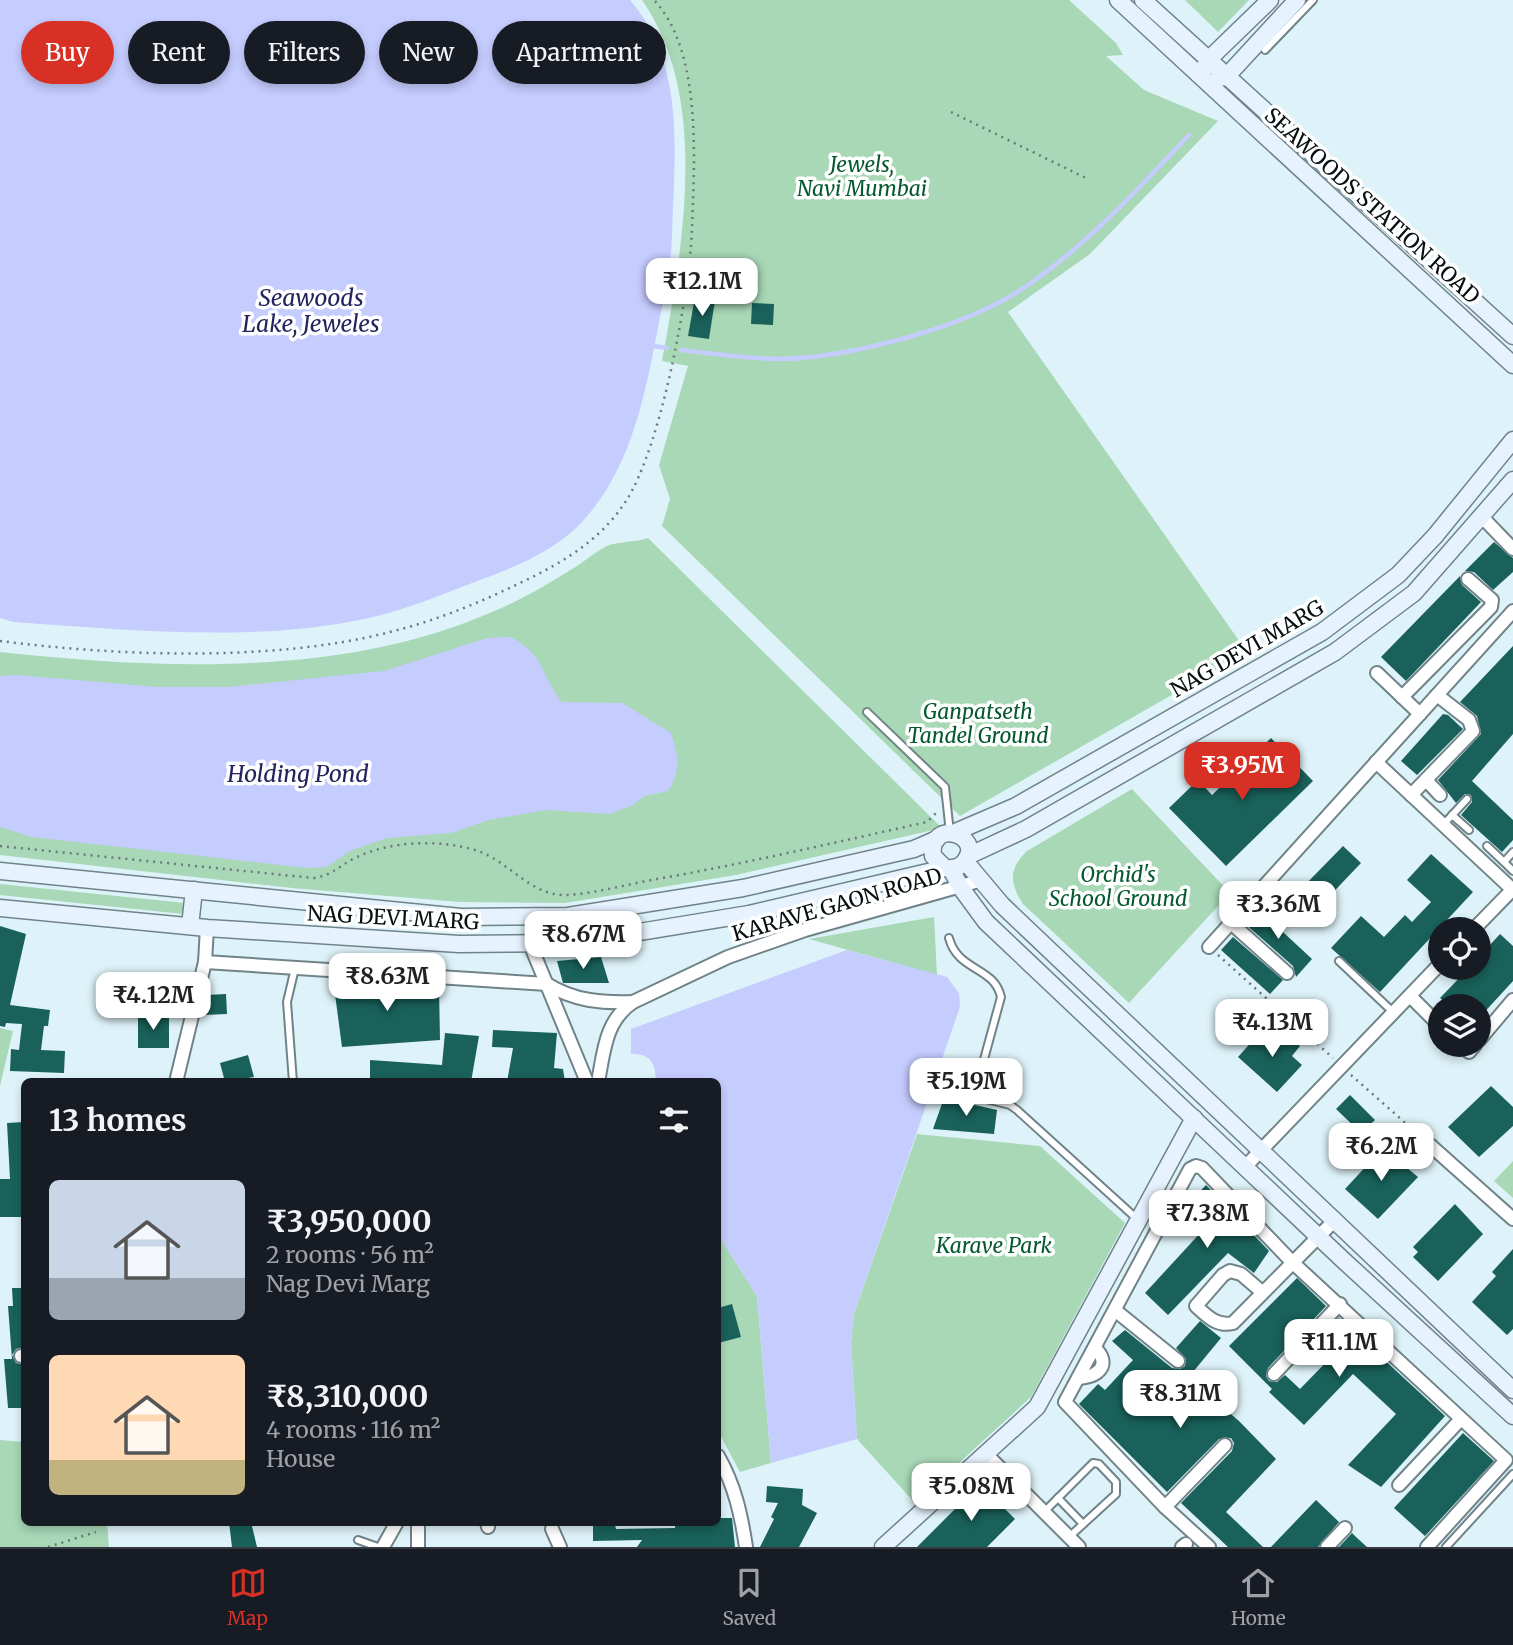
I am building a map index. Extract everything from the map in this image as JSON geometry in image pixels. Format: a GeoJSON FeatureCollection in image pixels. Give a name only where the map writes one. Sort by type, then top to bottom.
{"type":"FeatureCollection","features":[{"type":"Feature","properties":{"kind":"main road","name":"SEAWOODS STATION ROAD"},"geometry":{"type":"LineString","coordinates":[[1118,0],[1513,365]]}},
{"type":"Feature","properties":{"kind":"main road","name":"SEAWOODS STATION ROAD"},"geometry":{"type":"LineString","coordinates":[[1143,0],[1207,61],[1513,336]]}},
{"type":"Feature","properties":{"kind":"main road"},"geometry":{"type":"LineString","coordinates":[[1270,0],[1207,61],[1201,79],[1226,77],[1297,0]]}},
{"type":"Feature","properties":{"kind":"main road","name":"NAG DEVI MARG"},"geometry":{"type":"LineString","coordinates":[[0,871],[461,916],[568,916],[743,888],[914,849],[1016,806],[1322,632],[1398,575],[1435,536],[1513,440]]}},
{"type":"Feature","properties":{"kind":"main road","name":"NAG DEVI MARG"},"geometry":{"type":"LineString","coordinates":[[0,908],[207,928],[459,944],[572,943],[749,914],[957,863],[1026,829],[1335,652],[1414,593],[1513,480]]}},
{"type":"Feature","properties":{"kind":"main road"},"geometry":{"type":"LineString","coordinates":[[1513,1390],[1002,905],[982,880],[957,863],[933,856],[947,835],[964,839],[957,863],[961,888],[986,922],[1318,1237],[1513,1416]]}},
{"type":"Feature","properties":{"kind":"main road"},"geometry":{"type":"LineString","coordinates":[[190,926],[194,890]]}},
{"type":"Feature","properties":{"kind":"main road"},"geometry":{"type":"LineString","coordinates":[[883,1547],[1037,1407],[1194,1118]]}},
{"type":"Feature","properties":{"kind":"street"},"geometry":{"type":"LineString","coordinates":[[1482,517],[1513,549]]}},
{"type":"Feature","properties":{"kind":"street"},"geometry":{"type":"LineString","coordinates":[[1402,697],[1491,607],[1492,600],[1468,579]]}},
{"type":"Feature","properties":{"kind":"street"},"geometry":{"type":"LineString","coordinates":[[1209,947],[1509,615],[1491,607]]}},
{"type":"Feature","properties":{"kind":"street"},"geometry":{"type":"LineString","coordinates":[[1377,673],[1420,714]]}},
{"type":"Feature","properties":{"kind":"street"},"geometry":{"type":"LineString","coordinates":[[1411,795],[1473,731],[1469,720],[1437,695]]}},
{"type":"Feature","properties":{"kind":"street"},"geometry":{"type":"LineString","coordinates":[[1376,762],[1411,795],[1448,820],[1513,890],[1486,917]]}},
{"type":"Feature","properties":{"kind":"street"},"geometry":{"type":"LineString","coordinates":[[1426,780],[1440,795]]}},
{"type":"Feature","properties":{"kind":"street","name":"KARAVE GAON ROAD"},"geometry":{"type":"LineString","coordinates":[[599,1078],[609,1029],[614,1019],[633,1002],[728,957],[792,934],[982,880]]}},
{"type":"Feature","properties":{"kind":"street"},"geometry":{"type":"LineString","coordinates":[[1231,923],[1287,973]]}},
{"type":"Feature","properties":{"kind":"street"},"geometry":{"type":"LineString","coordinates":[[177,1078],[205,962],[207,928]]}},
{"type":"Feature","properties":{"kind":"street"},"geometry":{"type":"LineString","coordinates":[[530,944],[585,1078]]}},
{"type":"Feature","properties":{"kind":"street"},"geometry":{"type":"LineString","coordinates":[[205,962],[547,984],[564,994],[584,1000],[633,1002]]}},
{"type":"Feature","properties":{"kind":"street"},"geometry":{"type":"LineString","coordinates":[[1245,1167],[1428,977]]}},
{"type":"Feature","properties":{"kind":"street"},"geometry":{"type":"LineString","coordinates":[[1410,996],[1428,1014]]}},
{"type":"Feature","properties":{"kind":"street"},"geometry":{"type":"LineString","coordinates":[[1491,1026],[1513,1000]]}},
{"type":"Feature","properties":{"kind":"street"},"geometry":{"type":"LineString","coordinates":[[1430,1144],[1513,1219]]}},
{"type":"Feature","properties":{"kind":"street"},"geometry":{"type":"LineString","coordinates":[[1209,1547],[1165,1507],[1066,1405],[1190,1169],[1196,1167],[1202,1168],[1292,1262],[1506,1460],[1427,1547]]}},
{"type":"Feature","properties":{"kind":"street"},"geometry":{"type":"LineString","coordinates":[[1262,1292],[1241,1274],[1230,1270],[1196,1306],[1224,1325],[1233,1324],[1335,1220]]}},
{"type":"Feature","properties":{"kind":"street"},"geometry":{"type":"LineString","coordinates":[[1273,1374],[1340,1304]]}},
{"type":"Feature","properties":{"kind":"street"},"geometry":{"type":"LineString","coordinates":[[1116,1311],[1178,1361]]}},
{"type":"Feature","properties":{"kind":"street"},"geometry":{"type":"LineString","coordinates":[[1399,1485],[1461,1419]]}},
{"type":"Feature","properties":{"kind":"street"},"geometry":{"type":"LineString","coordinates":[[1165,1507],[1225,1445]]}},
{"type":"Feature","properties":{"kind":"street"},"geometry":{"type":"LineString","coordinates":[[986,1454],[1079,1547]]}},
{"type":"Feature","properties":{"kind":"street"},"geometry":{"type":"LineString","coordinates":[[721,1464],[730,1478],[741,1511],[746,1547]]}},
{"type":"Feature","properties":{"kind":"street"},"geometry":{"type":"LineString","coordinates":[[383,1547],[395,1526]]}},
{"type":"Feature","properties":{"kind":"street"},"geometry":{"type":"LineString","coordinates":[[418,1526],[418,1547]]}},
{"type":"Feature","properties":{"kind":"street"},"geometry":{"type":"LineString","coordinates":[[1327,1547],[1345,1528]]}},
{"type":"Feature","properties":{"kind":"street"},"geometry":{"type":"LineString","coordinates":[[552,1529],[560,1547]]}},
{"type":"Feature","properties":{"kind":"lane"},"geometry":{"type":"LineString","coordinates":[[1265,50],[1314,0]]}},
{"type":"Feature","properties":{"kind":"lane"},"geometry":{"type":"LineString","coordinates":[[867,712],[945,787],[947,835]]}},
{"type":"Feature","properties":{"kind":"lane"},"geometry":{"type":"LineString","coordinates":[[1467,799],[1448,820],[1469,830]]}},
{"type":"Feature","properties":{"kind":"lane"},"geometry":{"type":"LineString","coordinates":[[1487,846],[1513,871]]}},
{"type":"Feature","properties":{"kind":"lane"},"geometry":{"type":"LineString","coordinates":[[1504,862],[1513,852]]}},
{"type":"Feature","properties":{"kind":"lane"},"geometry":{"type":"LineString","coordinates":[[948,938],[961,961],[991,978],[999,986],[1001,997],[974,1096],[1010,1105],[1017,1110],[1138,1220]]}},
{"type":"Feature","properties":{"kind":"lane"},"geometry":{"type":"LineString","coordinates":[[1339,961],[1394,1013]]}},
{"type":"Feature","properties":{"kind":"lane"},"geometry":{"type":"LineString","coordinates":[[293,1078],[287,1002],[295,968]]}},
{"type":"Feature","properties":{"kind":"lane"},"geometry":{"type":"LineString","coordinates":[[1044,1512],[1093,1463],[1099,1464],[1116,1482],[1118,1488],[1069,1537]]}},
{"type":"Feature","properties":{"kind":"lane"},"geometry":{"type":"LineString","coordinates":[[1446,1547],[1513,1474]]}},
{"type":"Feature","properties":{"kind":"lane"},"geometry":{"type":"LineString","coordinates":[[1058,1498],[1083,1524]]}},
{"type":"Feature","properties":{"kind":"lane"},"geometry":{"type":"LineString","coordinates":[[358,1540],[378,1547]]}},
{"type":"Feature","properties":{"kind":"path"},"geometry":{"type":"LineString","coordinates":[[0,641],[80,648],[222,652],[279,648],[384,634],[432,620],[495,595],[557,565],[584,547],[602,530],[627,500],[643,466],[674,348],[691,259],[694,113],[680,48],[662,8],[654,0]]}},
{"type":"Feature","properties":{"kind":"path"},"geometry":{"type":"LineString","coordinates":[[951,112],[1088,179]]}},
{"type":"Feature","properties":{"kind":"path"},"geometry":{"type":"LineString","coordinates":[[0,846],[313,878],[329,876],[356,857],[387,848],[447,844],[476,850],[509,868],[537,889],[568,895],[734,865],[927,822],[939,810]]}},
{"type":"Feature","properties":{"kind":"path"},"geometry":{"type":"LineString","coordinates":[[1209,947],[1430,1144]]}},
{"type":"Feature","properties":{"kind":"path"},"geometry":{"type":"LineString","coordinates":[[48,1547],[96,1532]]}},
{"type":"Feature","properties":{"kind":"green space"},"geometry":{"type":"Polygon","coordinates":[[[642,0],[1069,0],[1116,43],[1123,55],[1106,56],[1144,90],[1218,121],[1090,254],[1008,312],[1247,652],[960,816],[662,526],[670,499],[659,465],[688,366],[662,361],[683,224],[685,176],[684,128],[677,83],[666,48],[666,21],[653,21],[642,0]]]}},
{"type":"Feature","properties":{"kind":"green space"},"geometry":{"type":"Polygon","coordinates":[[[1185,0],[1249,0],[1218,32],[1185,0]]]}},
{"type":"Feature","properties":{"kind":"green space"},"geometry":{"type":"Polygon","coordinates":[[[648,538],[942,828],[736,875],[565,903],[460,902],[292,888],[0,855],[0,652],[186,664],[312,658],[374,648],[434,633],[492,612],[543,587],[607,546],[648,538]]]}},
{"type":"Feature","properties":{"kind":"green space","name":"Orchid's School Ground"},"geometry":{"type":"Polygon","coordinates":[[[1132,789],[1230,893],[1129,1003],[1023,904],[1015,889],[1013,876],[1017,864],[1027,851],[1132,789]]]}},
{"type":"Feature","properties":{"kind":"green space"},"geometry":{"type":"Polygon","coordinates":[[[0,884],[185,903],[183,914],[0,895],[0,884]]]}},
{"type":"Feature","properties":{"kind":"green space"},"geometry":{"type":"Polygon","coordinates":[[[934,917],[937,975],[809,939],[934,917]]]}},
{"type":"Feature","properties":{"kind":"green space"},"geometry":{"type":"Polygon","coordinates":[[[0,1028],[13,1031],[0,1086],[0,1028]]]}},
{"type":"Feature","properties":{"kind":"green space","name":"Karave Park"},"geometry":{"type":"Polygon","coordinates":[[[917,1134],[1040,1146],[1125,1223],[1031,1397],[915,1503],[857,1439],[851,1343],[854,1314],[917,1134]]]}},
{"type":"Feature","properties":{"kind":"green space"},"geometry":{"type":"Polygon","coordinates":[[[1513,1161],[1513,1198],[1494,1181],[1513,1161]]]}},
{"type":"Feature","properties":{"kind":"green space"},"geometry":{"type":"Polygon","coordinates":[[[721,1239],[757,1296],[771,1463],[740,1472],[721,1437],[721,1239]]]}},
{"type":"Feature","properties":{"kind":"green space"},"geometry":{"type":"Polygon","coordinates":[[[0,1440],[21,1442],[21,1526],[107,1526],[109,1547],[0,1547],[0,1440]]]}},
{"type":"Feature","properties":{"kind":"water","name":"Seawoods Lake, Jeweles"},"geometry":{"type":"Polygon","coordinates":[[[0,0],[630,0],[645,21],[492,21],[492,84],[666,84],[666,71],[669,82],[675,143],[671,248],[652,358],[633,433],[623,457],[598,502],[571,533],[530,559],[434,598],[369,618],[326,626],[237,632],[146,631],[13,622],[0,618],[0,0]]]}},
{"type":"Feature","properties":{"kind":"water","name":"Holding Pond"},"geometry":{"type":"Polygon","coordinates":[[[511,637],[531,651],[562,702],[622,703],[671,733],[677,769],[668,791],[645,796],[631,806],[609,814],[546,810],[489,820],[451,833],[387,838],[352,850],[326,867],[307,868],[32,837],[0,827],[0,676],[17,675],[158,687],[227,687],[384,671],[487,638],[511,637]]]}},
{"type":"Feature","properties":{"kind":"water"},"geometry":{"type":"Polygon","coordinates":[[[847,950],[947,977],[959,993],[960,1007],[854,1314],[851,1343],[857,1439],[771,1463],[757,1296],[721,1239],[721,1078],[655,1078],[651,1061],[643,1055],[631,1054],[631,1029],[847,950]]]}},
{"type":"Feature","properties":{"kind":"building"},"geometry":{"type":"Polygon","coordinates":[[[695,297],[715,300],[709,339],[688,336],[695,297]]]}},
{"type":"Feature","properties":{"kind":"building"},"geometry":{"type":"Polygon","coordinates":[[[752,303],[774,304],[773,325],[751,324],[752,303]]]}},
{"type":"Feature","properties":{"kind":"building"},"geometry":{"type":"Polygon","coordinates":[[[1494,542],[1513,558],[1513,572],[1493,590],[1474,572],[1465,571],[1494,542]]]}},
{"type":"Feature","properties":{"kind":"building"},"geometry":{"type":"Polygon","coordinates":[[[1460,576],[1462,585],[1481,602],[1406,681],[1381,657],[1460,576]]]}},
{"type":"Feature","properties":{"kind":"building"},"geometry":{"type":"Polygon","coordinates":[[[1513,646],[1513,734],[1472,781],[1513,820],[1513,840],[1502,852],[1461,815],[1472,802],[1471,795],[1465,794],[1456,803],[1438,780],[1481,734],[1477,716],[1460,702],[1513,646]]]}},
{"type":"Feature","properties":{"kind":"building"},"geometry":{"type":"Polygon","coordinates":[[[1443,714],[1448,715],[1463,729],[1417,775],[1401,761],[1443,714]]]}},
{"type":"Feature","properties":{"kind":"building"},"geometry":{"type":"Polygon","coordinates":[[[1271,738],[1313,781],[1226,866],[1169,808],[1198,780],[1212,795],[1271,738]]]}},
{"type":"Feature","properties":{"kind":"building"},"geometry":{"type":"Polygon","coordinates":[[[1343,846],[1361,863],[1321,905],[1302,888],[1343,846]]]}},
{"type":"Feature","properties":{"kind":"building"},"geometry":{"type":"Polygon","coordinates":[[[1431,854],[1473,892],[1450,917],[1428,917],[1428,940],[1380,992],[1331,948],[1361,916],[1384,937],[1405,915],[1412,922],[1431,902],[1407,880],[1431,854]]]}},
{"type":"Feature","properties":{"kind":"building"},"geometry":{"type":"Polygon","coordinates":[[[1257,908],[1312,959],[1296,977],[1293,966],[1243,922],[1257,908]]]}},
{"type":"Feature","properties":{"kind":"building"},"geometry":{"type":"Polygon","coordinates":[[[0,926],[26,934],[10,1005],[50,1010],[48,1026],[44,1026],[41,1050],[65,1051],[64,1073],[10,1071],[11,1049],[19,1050],[22,1024],[6,1023],[5,1027],[0,1026],[0,926]]]}},
{"type":"Feature","properties":{"kind":"building"},"geometry":{"type":"Polygon","coordinates":[[[1500,934],[1513,946],[1513,981],[1491,1005],[1491,994],[1444,994],[1457,980],[1491,980],[1491,944],[1500,934]]]}},
{"type":"Feature","properties":{"kind":"building"},"geometry":{"type":"Polygon","coordinates":[[[1233,937],[1283,980],[1270,994],[1221,950],[1233,937]]]}},
{"type":"Feature","properties":{"kind":"building"},"geometry":{"type":"Polygon","coordinates":[[[601,957],[609,983],[563,983],[557,961],[601,957]]]}},
{"type":"Feature","properties":{"kind":"building"},"geometry":{"type":"Polygon","coordinates":[[[333,979],[439,986],[440,1040],[342,1047],[333,979]]]}},
{"type":"Feature","properties":{"kind":"building"},"geometry":{"type":"Polygon","coordinates":[[[226,994],[227,1014],[203,1015],[206,995],[226,994]]]}},
{"type":"Feature","properties":{"kind":"building"},"geometry":{"type":"Polygon","coordinates":[[[138,1016],[169,1017],[169,1048],[138,1048],[138,1016]]]}},
{"type":"Feature","properties":{"kind":"building"},"geometry":{"type":"Polygon","coordinates":[[[1264,1028],[1279,1041],[1286,1033],[1300,1046],[1292,1056],[1302,1065],[1277,1092],[1238,1057],[1264,1028]]]}},
{"type":"Feature","properties":{"kind":"building"},"geometry":{"type":"Polygon","coordinates":[[[493,1030],[557,1033],[554,1068],[563,1069],[564,1078],[508,1078],[513,1048],[492,1047],[493,1030]]]}},
{"type":"Feature","properties":{"kind":"building"},"geometry":{"type":"Polygon","coordinates":[[[445,1033],[479,1036],[472,1078],[370,1078],[370,1060],[442,1065],[445,1033]]]}},
{"type":"Feature","properties":{"kind":"building"},"geometry":{"type":"Polygon","coordinates":[[[248,1055],[254,1077],[224,1078],[220,1063],[248,1055]]]}},
{"type":"Feature","properties":{"kind":"building"},"geometry":{"type":"Polygon","coordinates":[[[1491,1086],[1513,1107],[1513,1126],[1479,1157],[1448,1127],[1491,1086]]]}},
{"type":"Feature","properties":{"kind":"building"},"geometry":{"type":"Polygon","coordinates":[[[1350,1095],[1375,1120],[1361,1133],[1336,1109],[1350,1095]]]}},
{"type":"Feature","properties":{"kind":"building"},"geometry":{"type":"Polygon","coordinates":[[[944,1098],[997,1110],[994,1134],[933,1129],[944,1098]]]}},
{"type":"Feature","properties":{"kind":"building"},"geometry":{"type":"Polygon","coordinates":[[[21,1122],[21,1217],[0,1217],[0,1179],[10,1179],[7,1123],[21,1122]]]}},
{"type":"Feature","properties":{"kind":"building"},"geometry":{"type":"Polygon","coordinates":[[[1383,1148],[1418,1177],[1378,1219],[1345,1189],[1383,1148]]]}},
{"type":"Feature","properties":{"kind":"building"},"geometry":{"type":"Polygon","coordinates":[[[1206,1185],[1269,1251],[1254,1273],[1228,1253],[1168,1315],[1145,1293],[1203,1230],[1182,1210],[1206,1185]]]}},
{"type":"Feature","properties":{"kind":"building"},"geometry":{"type":"Polygon","coordinates":[[[1455,1204],[1483,1234],[1438,1281],[1413,1257],[1418,1252],[1413,1247],[1455,1204]]]}},
{"type":"Feature","properties":{"kind":"building"},"geometry":{"type":"Polygon","coordinates":[[[1513,1249],[1513,1329],[1507,1335],[1472,1302],[1496,1276],[1492,1272],[1513,1249]]]}},
{"type":"Feature","properties":{"kind":"building"},"geometry":{"type":"Polygon","coordinates":[[[1297,1278],[1326,1306],[1268,1368],[1266,1376],[1269,1381],[1277,1382],[1285,1375],[1300,1389],[1337,1351],[1321,1337],[1339,1318],[1445,1416],[1381,1487],[1348,1465],[1396,1414],[1353,1374],[1304,1425],[1269,1392],[1272,1389],[1229,1346],[1297,1278]]]}},
{"type":"Feature","properties":{"kind":"building"},"geometry":{"type":"Polygon","coordinates":[[[12,1288],[21,1288],[21,1348],[16,1349],[12,1355],[16,1363],[21,1364],[21,1408],[8,1408],[4,1359],[12,1359],[8,1306],[13,1306],[12,1288]]]}},
{"type":"Feature","properties":{"kind":"building"},"geometry":{"type":"Polygon","coordinates":[[[732,1304],[741,1337],[721,1342],[721,1307],[732,1304]]]}},
{"type":"Feature","properties":{"kind":"building"},"geometry":{"type":"Polygon","coordinates":[[[1200,1321],[1221,1338],[1188,1378],[1239,1421],[1276,1459],[1226,1512],[1263,1547],[1228,1547],[1181,1503],[1232,1451],[1234,1443],[1231,1438],[1219,1439],[1167,1492],[1079,1404],[1098,1384],[1105,1390],[1133,1360],[1112,1341],[1125,1330],[1172,1368],[1180,1369],[1185,1366],[1186,1359],[1176,1348],[1200,1321]]]}},
{"type":"Feature","properties":{"kind":"building"},"geometry":{"type":"Polygon","coordinates":[[[1463,1433],[1494,1461],[1425,1536],[1394,1508],[1463,1433]]]}},
{"type":"Feature","properties":{"kind":"building"},"geometry":{"type":"Polygon","coordinates":[[[980,1484],[1015,1519],[987,1547],[917,1547],[980,1484]]]}},
{"type":"Feature","properties":{"kind":"building"},"geometry":{"type":"Polygon","coordinates":[[[767,1486],[803,1489],[802,1505],[817,1513],[799,1547],[760,1547],[774,1519],[771,1517],[778,1503],[766,1502],[767,1486]]]}},
{"type":"Feature","properties":{"kind":"building"},"geometry":{"type":"Polygon","coordinates":[[[1316,1500],[1339,1522],[1318,1547],[1271,1547],[1316,1500]]]}},
{"type":"Feature","properties":{"kind":"building"},"geometry":{"type":"Polygon","coordinates":[[[721,1518],[732,1518],[735,1547],[637,1547],[642,1540],[593,1541],[593,1526],[615,1526],[616,1529],[721,1526],[721,1518]]]}},
{"type":"Feature","properties":{"kind":"building"},"geometry":{"type":"Polygon","coordinates":[[[229,1526],[252,1526],[257,1547],[232,1547],[229,1526]]]}},
{"type":"Feature","properties":{"kind":"building"},"geometry":{"type":"Polygon","coordinates":[[[1352,1533],[1356,1537],[1367,1547],[1339,1547],[1352,1533]]]}},
{"type":"Feature","properties":{"kind":"waterway"},"geometry":{"type":"LineString","coordinates":[[681,350],[757,358],[810,357],[874,346],[972,315],[1025,287],[1069,254],[1111,216],[1189,135]]}},
{"type":"Feature","properties":{"kind":"waterway"},"geometry":{"type":"LineString","coordinates":[[654,346],[667,348]]}},
{"type":"Feature","properties":{"kind":"park label","name":"Jewels, Navi Mumbai"},"geometry":{"type":"Point","coordinates":[862,177]}},
{"type":"Feature","properties":{"kind":"park label","name":"Ganpatseth Tandel Ground"},"geometry":{"type":"Point","coordinates":[978,724]}}]}
